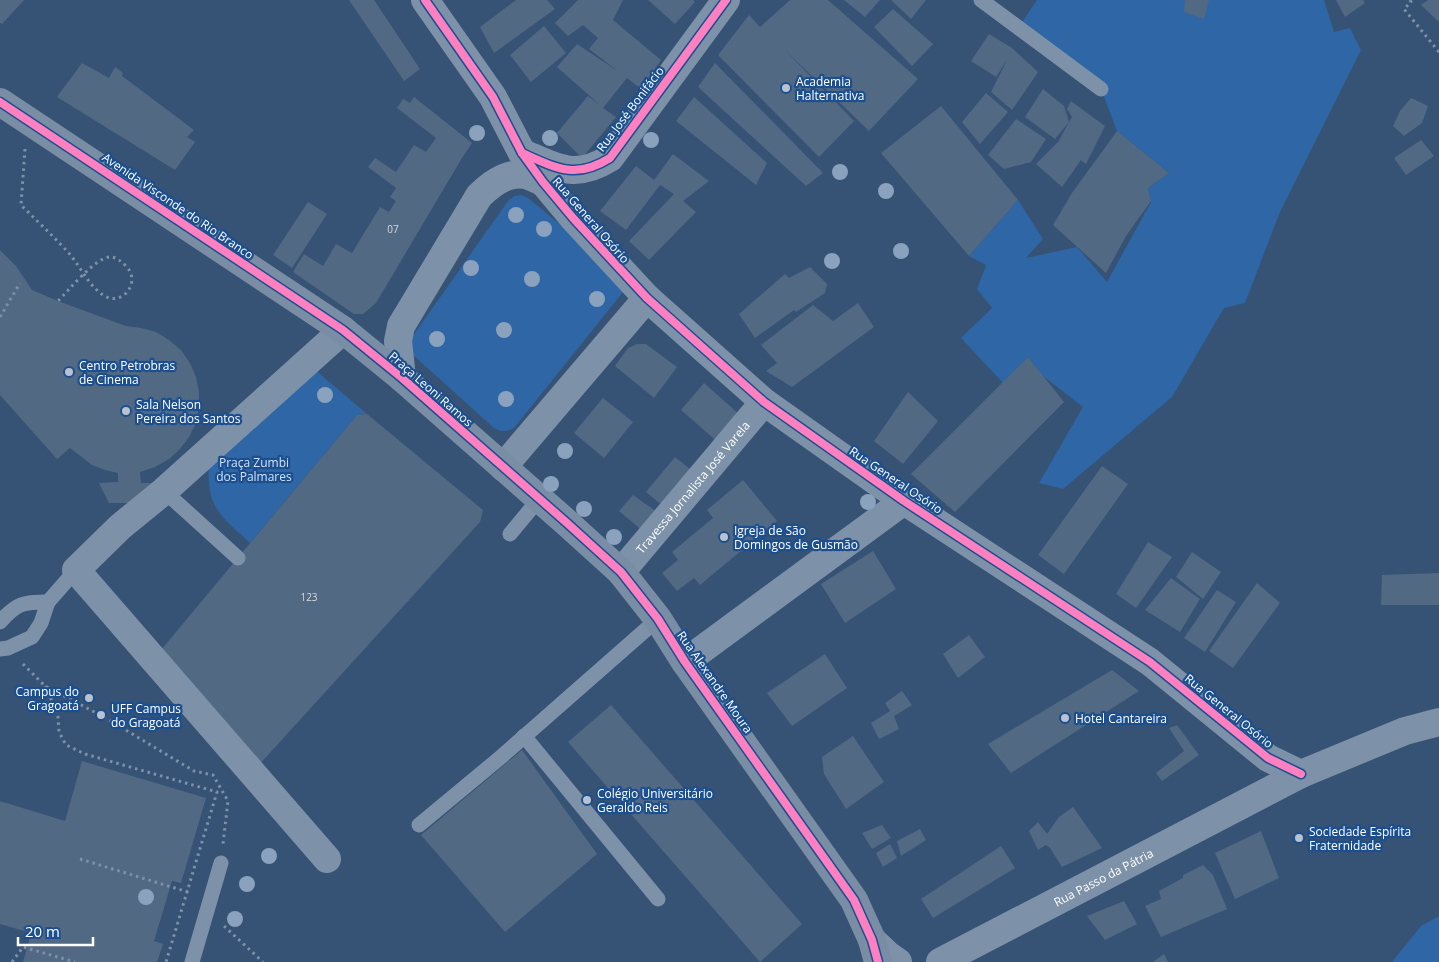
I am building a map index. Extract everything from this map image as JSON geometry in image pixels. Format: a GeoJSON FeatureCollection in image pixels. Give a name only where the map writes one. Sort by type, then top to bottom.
{"type":"FeatureCollection","features":[{"type":"Feature","properties":{"kind":"main road","name":"Avenida Visconde do Rio Branco"},"geometry":{"type":"LineString","coordinates":[[0,102],[343,330]]}},
{"type":"Feature","properties":{"kind":"main road","name":"Praça Leoni Ramos"},"geometry":{"type":"LineString","coordinates":[[343,330],[402,378],[503,467]]}},
{"type":"Feature","properties":{"kind":"main road","name":"Rua Alexandre Moura"},"geometry":{"type":"LineString","coordinates":[[503,467],[568,523],[620,572],[658,619],[685,662],[854,900],[875,951]]}},
{"type":"Feature","properties":{"kind":"street","name":"Rua General Osório"},"geometry":{"type":"LineString","coordinates":[[425,0],[494,97],[522,152],[543,182],[573,218],[648,298],[764,402],[904,501],[1150,662],[1268,758],[1301,774]]}},
{"type":"Feature","properties":{"kind":"street","name":"Rua José Bonifácio"},"geometry":{"type":"LineString","coordinates":[[522,152],[557,168],[580,170],[596,167],[610,158],[726,0]]}},
{"type":"Feature","properties":{"kind":"street","name":"Praça Leoni Ramos"},"geometry":{"type":"LineString","coordinates":[[402,378],[398,341],[401,326],[479,196],[490,185],[510,175],[524,175],[543,182]]}},
{"type":"Feature","properties":{"kind":"street"},"geometry":{"type":"LineString","coordinates":[[503,467],[648,298]]}},
{"type":"Feature","properties":{"kind":"street"},"geometry":{"type":"LineString","coordinates":[[327,859],[76,570],[120,527],[164,491],[343,330]]}},
{"type":"Feature","properties":{"kind":"street","name":"Travessa Jornalista José Varela"},"geometry":{"type":"LineString","coordinates":[[620,572],[764,402]]}},
{"type":"Feature","properties":{"kind":"street"},"geometry":{"type":"LineString","coordinates":[[685,662],[904,501]]}},
{"type":"Feature","properties":{"kind":"street","name":"Rua Passo da Pátria"},"geometry":{"type":"LineString","coordinates":[[940,962],[1301,774],[1405,731],[1439,722]]}},
{"type":"Feature","properties":{"kind":"street"},"geometry":{"type":"LineString","coordinates":[[1266,792],[1268,758]]}},
{"type":"Feature","properties":{"kind":"street"},"geometry":{"type":"LineString","coordinates":[[875,951],[888,955],[898,962]]}},
{"type":"Feature","properties":{"kind":"lane"},"geometry":{"type":"LineString","coordinates":[[981,0],[1101,89]]}},
{"type":"Feature","properties":{"kind":"lane"},"geometry":{"type":"LineString","coordinates":[[164,491],[238,558]]}},
{"type":"Feature","properties":{"kind":"lane"},"geometry":{"type":"LineString","coordinates":[[510,534],[539,499]]}},
{"type":"Feature","properties":{"kind":"lane"},"geometry":{"type":"LineString","coordinates":[[4,649],[32,637],[41,623],[48,602],[76,570]]}},
{"type":"Feature","properties":{"kind":"lane"},"geometry":{"type":"LineString","coordinates":[[0,622],[12,608],[27,602],[48,602]]}},
{"type":"Feature","properties":{"kind":"lane"},"geometry":{"type":"LineString","coordinates":[[419,825],[658,619]]}},
{"type":"Feature","properties":{"kind":"lane"},"geometry":{"type":"LineString","coordinates":[[524,736],[658,899]]}},
{"type":"Feature","properties":{"kind":"lane"},"geometry":{"type":"LineString","coordinates":[[192,962],[220,863]]}},
{"type":"Feature","properties":{"kind":"path"},"geometry":{"type":"LineString","coordinates":[[1410,0],[1411,2],[1404,9],[1439,52]]}},
{"type":"Feature","properties":{"kind":"path"},"geometry":{"type":"LineString","coordinates":[[27,120],[20,205],[68,252],[93,287],[103,295],[111,299],[120,298],[132,286],[132,276],[128,268],[119,259],[108,257],[96,263],[58,302]]}},
{"type":"Feature","properties":{"kind":"path"},"geometry":{"type":"LineString","coordinates":[[0,317],[20,283]]}},
{"type":"Feature","properties":{"kind":"path"},"geometry":{"type":"LineString","coordinates":[[4,649],[45,686],[194,771],[213,775],[228,801],[220,863]]}},
{"type":"Feature","properties":{"kind":"path"},"geometry":{"type":"LineString","coordinates":[[45,686],[52,701],[58,718],[60,732],[66,745],[85,754],[217,792],[166,962]]}},
{"type":"Feature","properties":{"kind":"path"},"geometry":{"type":"LineString","coordinates":[[80,859],[188,892]]}},
{"type":"Feature","properties":{"kind":"path"},"geometry":{"type":"LineString","coordinates":[[224,926],[263,962]]}},
{"type":"Feature","properties":{"kind":"path"},"geometry":{"type":"LineString","coordinates":[[12,962],[23,947],[75,962]]}},
{"type":"Feature","properties":{"kind":"green space"},"geometry":{"type":"Polygon","coordinates":[[[1037,0],[1324,0],[1334,32],[1350,28],[1361,50],[1280,212],[1245,303],[1224,308],[1172,397],[1063,489],[1039,483],[1083,407],[1043,376],[1028,357],[1003,383],[961,338],[992,308],[977,289],[986,265],[969,256],[1018,200],[1043,239],[1026,258],[1077,247],[1107,282],[1151,202],[1148,188],[1169,173],[1117,131],[1101,89],[1018,28],[1037,0]]]}},
{"type":"Feature","properties":{"kind":"green space"},"geometry":{"type":"Polygon","coordinates":[[[521,195],[528,198],[618,272],[623,292],[514,428],[504,431],[494,428],[414,356],[410,345],[412,337],[508,201],[514,196],[521,195]]]}},
{"type":"Feature","properties":{"kind":"green space","name":"Praça Zumbi dos Palmares"},"geometry":{"type":"Polygon","coordinates":[[[307,363],[367,414],[357,415],[250,543],[231,526],[213,502],[210,492],[209,466],[307,363]]]}},
{"type":"Feature","properties":{"kind":"green space"},"geometry":{"type":"Polygon","coordinates":[[[1439,916],[1439,962],[1392,962],[1421,926],[1439,916]]]}},
{"type":"Feature","properties":{"kind":"building"},"geometry":{"type":"Polygon","coordinates":[[[0,0],[24,0],[2,24],[0,23],[0,0]]]}},
{"type":"Feature","properties":{"kind":"building"},"geometry":{"type":"Polygon","coordinates":[[[349,0],[374,0],[420,69],[404,81],[349,0]]]}},
{"type":"Feature","properties":{"kind":"building"},"geometry":{"type":"Polygon","coordinates":[[[516,0],[547,0],[555,9],[494,53],[480,27],[516,0]]]}},
{"type":"Feature","properties":{"kind":"building"},"geometry":{"type":"Polygon","coordinates":[[[578,0],[623,0],[613,20],[661,60],[641,89],[627,78],[603,108],[616,117],[582,158],[557,133],[588,96],[600,105],[557,67],[577,44],[619,72],[589,49],[598,38],[583,25],[568,36],[555,23],[578,0]]]}},
{"type":"Feature","properties":{"kind":"building"},"geometry":{"type":"Polygon","coordinates":[[[648,0],[693,0],[695,2],[675,24],[648,0]]]}},
{"type":"Feature","properties":{"kind":"building"},"geometry":{"type":"Polygon","coordinates":[[[790,0],[828,0],[918,79],[869,131],[785,50],[854,121],[819,157],[718,55],[749,15],[760,27],[790,0]]]}},
{"type":"Feature","properties":{"kind":"building"},"geometry":{"type":"Polygon","coordinates":[[[844,0],[880,0],[865,17],[844,0]]]}},
{"type":"Feature","properties":{"kind":"building"},"geometry":{"type":"Polygon","coordinates":[[[891,0],[926,0],[911,19],[891,0]]]}},
{"type":"Feature","properties":{"kind":"building"},"geometry":{"type":"Polygon","coordinates":[[[1185,0],[1209,0],[1204,19],[1184,12],[1185,0]]]}},
{"type":"Feature","properties":{"kind":"building"},"geometry":{"type":"Polygon","coordinates":[[[1336,0],[1363,0],[1365,3],[1345,17],[1336,0]]]}},
{"type":"Feature","properties":{"kind":"building"},"geometry":{"type":"Polygon","coordinates":[[[1428,0],[1439,0],[1439,22],[1421,5],[1428,0]]]}},
{"type":"Feature","properties":{"kind":"building"},"geometry":{"type":"Polygon","coordinates":[[[893,9],[933,44],[912,66],[874,27],[893,9]]]}},
{"type":"Feature","properties":{"kind":"building"},"geometry":{"type":"Polygon","coordinates":[[[544,26],[566,53],[531,82],[510,55],[544,26]]]}},
{"type":"Feature","properties":{"kind":"building"},"geometry":{"type":"Polygon","coordinates":[[[989,34],[1012,48],[1038,72],[1012,110],[991,92],[1007,60],[996,77],[971,61],[989,34]]]}},
{"type":"Feature","properties":{"kind":"building"},"geometry":{"type":"Polygon","coordinates":[[[82,63],[109,78],[115,67],[123,73],[122,76],[194,130],[187,137],[195,142],[175,170],[57,97],[82,63]]]}},
{"type":"Feature","properties":{"kind":"building"},"geometry":{"type":"Polygon","coordinates":[[[715,63],[823,173],[806,186],[698,87],[715,63]]]}},
{"type":"Feature","properties":{"kind":"building"},"geometry":{"type":"Polygon","coordinates":[[[1043,89],[1064,106],[1069,122],[1055,139],[1025,117],[1043,89]]]}},
{"type":"Feature","properties":{"kind":"building"},"geometry":{"type":"Polygon","coordinates":[[[986,93],[1008,112],[980,144],[962,122],[986,93]]]}},
{"type":"Feature","properties":{"kind":"building"},"geometry":{"type":"Polygon","coordinates":[[[414,97],[472,143],[376,303],[363,314],[354,314],[293,272],[304,254],[323,266],[336,244],[352,253],[380,207],[389,212],[396,201],[390,197],[396,188],[368,167],[375,158],[396,172],[414,145],[426,152],[436,138],[397,108],[403,99],[410,103],[414,97]]]}},
{"type":"Feature","properties":{"kind":"building"},"geometry":{"type":"Polygon","coordinates":[[[694,97],[767,163],[756,185],[676,121],[694,97]]]}},
{"type":"Feature","properties":{"kind":"building"},"geometry":{"type":"Polygon","coordinates":[[[1411,98],[1428,106],[1422,123],[1404,136],[1393,126],[1400,111],[1411,98]]]}},
{"type":"Feature","properties":{"kind":"building"},"geometry":{"type":"Polygon","coordinates":[[[1071,101],[1105,126],[1086,164],[1081,160],[1062,187],[1036,164],[1058,142],[1072,117],[1067,109],[1071,101]]]}},
{"type":"Feature","properties":{"kind":"building"},"geometry":{"type":"Polygon","coordinates":[[[941,106],[1018,200],[969,256],[881,153],[941,106]]]}},
{"type":"Feature","properties":{"kind":"building"},"geometry":{"type":"Polygon","coordinates":[[[1016,119],[1046,139],[1031,162],[1004,169],[988,155],[1016,119]]]}},
{"type":"Feature","properties":{"kind":"building"},"geometry":{"type":"Polygon","coordinates":[[[1117,131],[1169,173],[1148,188],[1151,201],[1126,236],[1106,273],[1053,225],[1072,193],[1117,131]]]}},
{"type":"Feature","properties":{"kind":"building"},"geometry":{"type":"Polygon","coordinates":[[[1421,140],[1434,156],[1406,175],[1394,158],[1421,140]]]}},
{"type":"Feature","properties":{"kind":"building"},"geometry":{"type":"Polygon","coordinates":[[[673,154],[709,181],[683,201],[696,212],[649,260],[629,241],[674,194],[660,185],[626,230],[600,211],[636,166],[654,180],[673,154]]]}},
{"type":"Feature","properties":{"kind":"building"},"geometry":{"type":"Polygon","coordinates":[[[308,202],[327,214],[292,268],[273,255],[308,202]]]}},
{"type":"Feature","properties":{"kind":"building","name":"Sala Nelson Pereira dos Santos"},"geometry":{"type":"Polygon","coordinates":[[[0,250],[16,266],[32,290],[126,326],[156,332],[181,350],[190,363],[196,377],[199,392],[199,408],[196,423],[180,449],[169,459],[155,467],[140,472],[141,483],[163,483],[148,503],[109,503],[99,483],[118,482],[118,473],[92,465],[70,448],[57,459],[0,395],[0,250]]]}},
{"type":"Feature","properties":{"kind":"building"},"geometry":{"type":"Polygon","coordinates":[[[810,267],[827,284],[825,293],[796,312],[794,310],[755,338],[739,314],[785,274],[789,278],[810,267]]]}},
{"type":"Feature","properties":{"kind":"building"},"geometry":{"type":"Polygon","coordinates":[[[858,303],[874,327],[792,387],[766,371],[777,363],[761,345],[813,305],[833,321],[858,303]]]}},
{"type":"Feature","properties":{"kind":"building"},"geometry":{"type":"Polygon","coordinates":[[[637,344],[646,344],[677,367],[654,398],[615,366],[628,348],[637,344]]]}},
{"type":"Feature","properties":{"kind":"building"},"geometry":{"type":"Polygon","coordinates":[[[1028,357],[1064,402],[955,512],[911,474],[1028,357]]]}},
{"type":"Feature","properties":{"kind":"building"},"geometry":{"type":"Polygon","coordinates":[[[704,383],[740,415],[721,445],[681,410],[704,383]]]}},
{"type":"Feature","properties":{"kind":"building"},"geometry":{"type":"Polygon","coordinates":[[[908,392],[938,421],[903,464],[874,441],[908,392]]]}},
{"type":"Feature","properties":{"kind":"building"},"geometry":{"type":"Polygon","coordinates":[[[603,398],[633,422],[604,458],[574,433],[603,398]]]}},
{"type":"Feature","properties":{"kind":"building"},"geometry":{"type":"Polygon","coordinates":[[[367,414],[483,510],[480,522],[258,766],[161,650],[357,415],[367,414]]]}},
{"type":"Feature","properties":{"kind":"building"},"geometry":{"type":"Polygon","coordinates":[[[675,457],[699,476],[670,512],[646,492],[675,457]]]}},
{"type":"Feature","properties":{"kind":"building"},"geometry":{"type":"Polygon","coordinates":[[[1102,466],[1128,484],[1064,574],[1038,555],[1102,466]]]}},
{"type":"Feature","properties":{"kind":"building","name":"Igreja de São Domingos de Gusmão"},"geometry":{"type":"Polygon","coordinates":[[[743,480],[777,521],[700,585],[694,578],[677,591],[662,573],[678,560],[672,552],[713,518],[707,510],[743,480]]]}},
{"type":"Feature","properties":{"kind":"building"},"geometry":{"type":"Polygon","coordinates":[[[633,495],[664,517],[650,537],[619,511],[633,495]]]}},
{"type":"Feature","properties":{"kind":"building"},"geometry":{"type":"Polygon","coordinates":[[[1148,542],[1172,557],[1136,608],[1116,594],[1148,542]]]}},
{"type":"Feature","properties":{"kind":"building"},"geometry":{"type":"Polygon","coordinates":[[[873,551],[896,589],[845,623],[821,584],[873,551]]]}},
{"type":"Feature","properties":{"kind":"building"},"geometry":{"type":"Polygon","coordinates":[[[1192,552],[1221,572],[1203,599],[1176,577],[1192,552]]]}},
{"type":"Feature","properties":{"kind":"building"},"geometry":{"type":"Polygon","coordinates":[[[1439,573],[1439,605],[1381,605],[1382,575],[1439,573]]]}},
{"type":"Feature","properties":{"kind":"building"},"geometry":{"type":"Polygon","coordinates":[[[1171,578],[1200,599],[1180,632],[1145,610],[1171,578]]]}},
{"type":"Feature","properties":{"kind":"building"},"geometry":{"type":"Polygon","coordinates":[[[1257,583],[1280,603],[1233,668],[1209,651],[1257,583]]]}},
{"type":"Feature","properties":{"kind":"building"},"geometry":{"type":"Polygon","coordinates":[[[1217,590],[1236,602],[1205,652],[1184,638],[1217,590]]]}},
{"type":"Feature","properties":{"kind":"building"},"geometry":{"type":"Polygon","coordinates":[[[969,635],[985,657],[958,678],[943,654],[969,635]]]}},
{"type":"Feature","properties":{"kind":"building"},"geometry":{"type":"Polygon","coordinates":[[[825,654],[847,688],[792,726],[767,693],[825,654]]]}},
{"type":"Feature","properties":{"kind":"building","name":"Hotel Cantareira"},"geometry":{"type":"Polygon","coordinates":[[[1112,670],[1139,691],[1011,773],[988,744],[1112,670]]]}},
{"type":"Feature","properties":{"kind":"building"},"geometry":{"type":"Polygon","coordinates":[[[902,691],[912,705],[894,716],[899,729],[879,739],[871,723],[890,711],[885,703],[902,691]]]}},
{"type":"Feature","properties":{"kind":"building"},"geometry":{"type":"Polygon","coordinates":[[[611,705],[802,924],[760,962],[568,742],[611,705]]]}},
{"type":"Feature","properties":{"kind":"building"},"geometry":{"type":"Polygon","coordinates":[[[1177,725],[1199,755],[1162,781],[1156,773],[1184,751],[1169,728],[1177,725]]]}},
{"type":"Feature","properties":{"kind":"building"},"geometry":{"type":"Polygon","coordinates":[[[853,736],[884,782],[846,809],[824,774],[822,757],[853,736]]]}},
{"type":"Feature","properties":{"kind":"building"},"geometry":{"type":"Polygon","coordinates":[[[522,750],[597,854],[505,932],[421,835],[522,750]]]}},
{"type":"Feature","properties":{"kind":"building"},"geometry":{"type":"Polygon","coordinates":[[[82,761],[206,798],[181,883],[172,881],[154,941],[163,944],[157,962],[23,962],[31,933],[0,924],[0,801],[65,821],[82,761]]]}},
{"type":"Feature","properties":{"kind":"building"},"geometry":{"type":"Polygon","coordinates":[[[1073,807],[1102,848],[1062,867],[1046,845],[1038,850],[1029,831],[1038,822],[1047,834],[1059,817],[1073,807]]]}},
{"type":"Feature","properties":{"kind":"building"},"geometry":{"type":"Polygon","coordinates":[[[882,825],[891,838],[872,849],[862,833],[882,825]]]}},
{"type":"Feature","properties":{"kind":"building"},"geometry":{"type":"Polygon","coordinates":[[[920,829],[926,840],[901,856],[897,841],[920,829]]]}},
{"type":"Feature","properties":{"kind":"building"},"geometry":{"type":"Polygon","coordinates":[[[1261,831],[1279,878],[1235,899],[1215,853],[1261,831]]]}},
{"type":"Feature","properties":{"kind":"building"},"geometry":{"type":"Polygon","coordinates":[[[890,844],[897,858],[883,867],[876,853],[890,844]]]}},
{"type":"Feature","properties":{"kind":"building"},"geometry":{"type":"Polygon","coordinates":[[[1001,846],[1015,868],[933,918],[921,899],[1001,846]]]}},
{"type":"Feature","properties":{"kind":"building"},"geometry":{"type":"Polygon","coordinates":[[[1203,865],[1213,875],[1227,909],[1161,937],[1145,906],[1161,899],[1159,891],[1183,878],[1183,875],[1203,865]]]}},
{"type":"Feature","properties":{"kind":"building"},"geometry":{"type":"Polygon","coordinates":[[[1124,901],[1137,924],[1105,940],[1087,916],[1124,901]]]}},
{"type":"Feature","properties":{"kind":"building"},"geometry":{"type":"Polygon","coordinates":[[[1164,954],[1168,962],[1153,962],[1164,954]]]}},
{"type":"Feature","properties":{"kind":"cycle path"},"geometry":{"type":"LineString","coordinates":[[425,0],[493,97],[522,153],[573,218],[647,298],[764,402],[904,501],[1150,662],[1268,758],[1301,774]]}},
{"type":"Feature","properties":{"kind":"cycle path"},"geometry":{"type":"LineString","coordinates":[[522,153],[556,167],[576,170],[598,165],[610,158],[726,0]]}},
{"type":"Feature","properties":{"kind":"cycle path"},"geometry":{"type":"LineString","coordinates":[[0,102],[343,330],[402,378],[621,572],[658,619],[685,662],[854,900],[872,940],[878,962]]}},
{"type":"Feature","properties":{"kind":"place","name":"Academia Halternativa"},"geometry":{"type":"Point","coordinates":[786,88]}},
{"type":"Feature","properties":{"kind":"place","name":"Centro Petrobras de Cinema"},"geometry":{"type":"Point","coordinates":[69,372]}},
{"type":"Feature","properties":{"kind":"place","name":"Sala Nelson Pereira dos Santos"},"geometry":{"type":"Point","coordinates":[126,411]}},
{"type":"Feature","properties":{"kind":"place","name":"Igreja de São Domingos de Gusmão"},"geometry":{"type":"Point","coordinates":[724,537]}},
{"type":"Feature","properties":{"kind":"place","name":"Campus do Gragoatá"},"geometry":{"type":"Point","coordinates":[89,698]}},
{"type":"Feature","properties":{"kind":"place","name":"UFF Campus do Gragoatá"},"geometry":{"type":"Point","coordinates":[101,715]}},
{"type":"Feature","properties":{"kind":"place","name":"Hotel Cantareira"},"geometry":{"type":"Point","coordinates":[1065,718]}},
{"type":"Feature","properties":{"kind":"place","name":"Colégio Universitário Geraldo Reis"},"geometry":{"type":"Point","coordinates":[587,800]}},
{"type":"Feature","properties":{"kind":"place","name":"Sociedade Espírita Fraternidade"},"geometry":{"type":"Point","coordinates":[1299,838]}}]}
